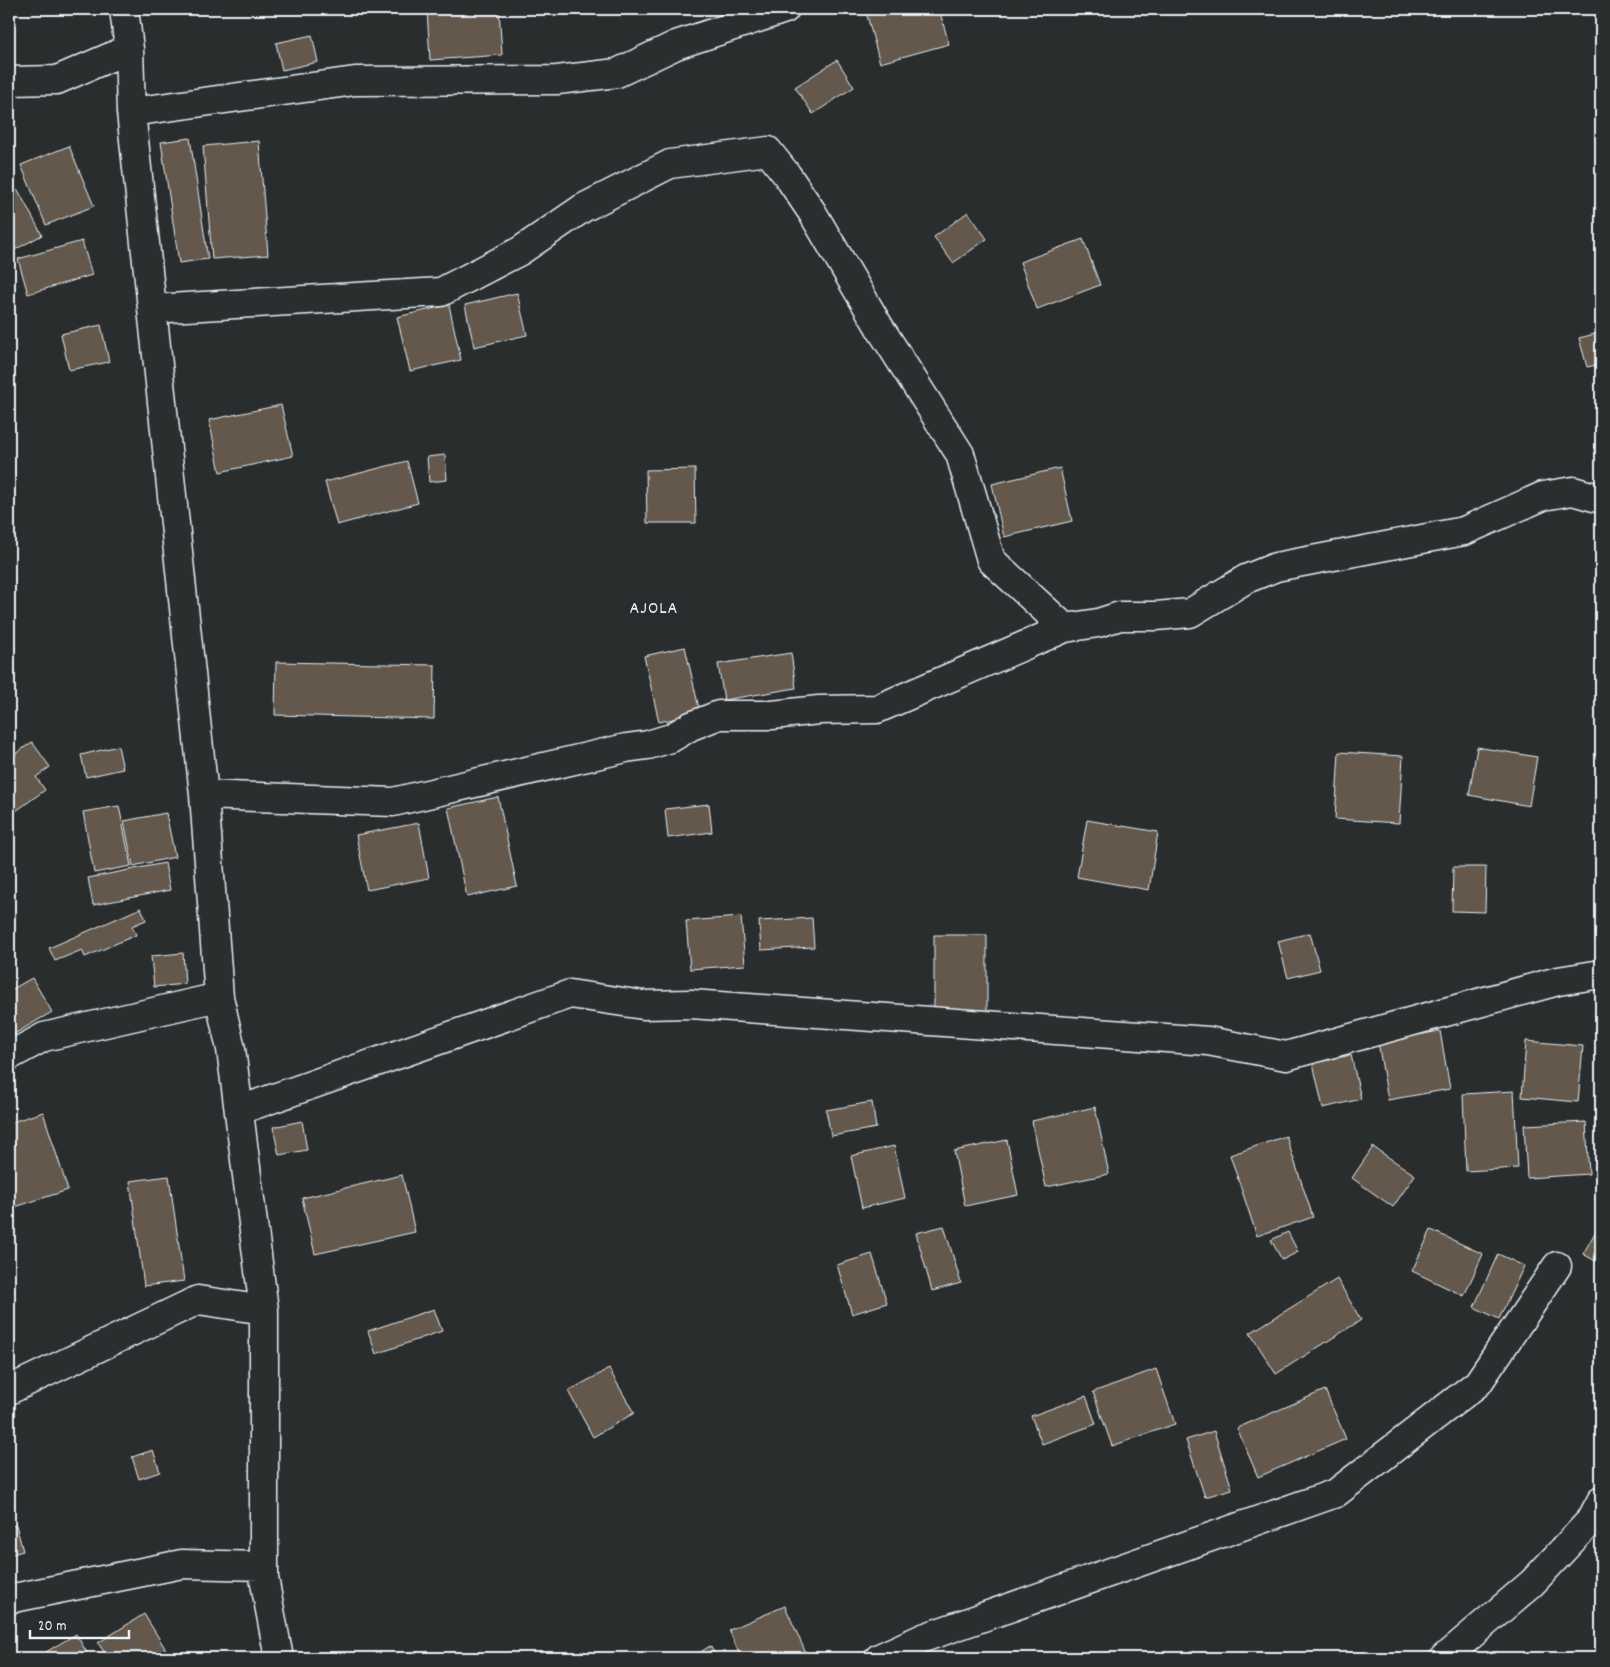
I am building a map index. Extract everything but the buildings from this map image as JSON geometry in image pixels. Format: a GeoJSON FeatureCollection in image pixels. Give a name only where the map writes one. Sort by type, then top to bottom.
{"type":"FeatureCollection","features":[{"type":"Feature","properties":{"kind":"street"},"geometry":{"type":"LineString","coordinates":[[124,9],[129,49],[131,112],[204,795],[219,997],[231,1049],[240,1110],[264,1310],[264,1578],[279,1658]]}},
{"type":"Feature","properties":{"kind":"street"},"geometry":{"type":"LineString","coordinates":[[131,112],[355,81],[557,80],[617,73],[676,45],[785,9]]}},
{"type":"Feature","properties":{"kind":"street"},"geometry":{"type":"LineString","coordinates":[[9,81],[57,80],[129,49]]}},
{"type":"Feature","properties":{"kind":"street"},"geometry":{"type":"LineString","coordinates":[[152,309],[441,292],[520,251],[582,208],[670,164],[768,151],[812,212],[880,328],[960,454],[991,560],[1065,628]]}},
{"type":"Feature","properties":{"kind":"street"},"geometry":{"type":"LineString","coordinates":[[204,795],[393,802],[626,748],[648,745],[671,738],[691,726],[719,715],[772,715],[819,710],[877,709],[1065,628],[1098,623],[1120,616],[1156,616],[1190,613],[1246,579],[1276,567],[1464,531],[1544,496],[1573,491],[1601,499]]}},
{"type":"Feature","properties":{"kind":"street"},"geometry":{"type":"LineString","coordinates":[[240,1110],[570,994],[643,1005],[691,1004],[1208,1041],[1286,1056],[1558,980],[1601,974]]}},
{"type":"Feature","properties":{"kind":"street"},"geometry":{"type":"LineString","coordinates":[[9,1056],[44,1037],[219,997]]}},
{"type":"Feature","properties":{"kind":"street"},"geometry":{"type":"LineString","coordinates":[[879,1658],[923,1638],[1336,1493],[1478,1384],[1556,1266]]}},
{"type":"Feature","properties":{"kind":"street"},"geometry":{"type":"LineString","coordinates":[[9,1390],[198,1300],[264,1310]]}},
{"type":"Feature","properties":{"kind":"street"},"geometry":{"type":"LineString","coordinates":[[1444,1658],[1532,1583],[1591,1520],[1601,1501]]}},
{"type":"Feature","properties":{"kind":"street"},"geometry":{"type":"LineString","coordinates":[[9,1599],[182,1564],[264,1566]]}},
{"type":"Feature","properties":{"kind":"district","name":"AJOLA"},"geometry":{"type":"Point","coordinates":[654,609]}}]}
